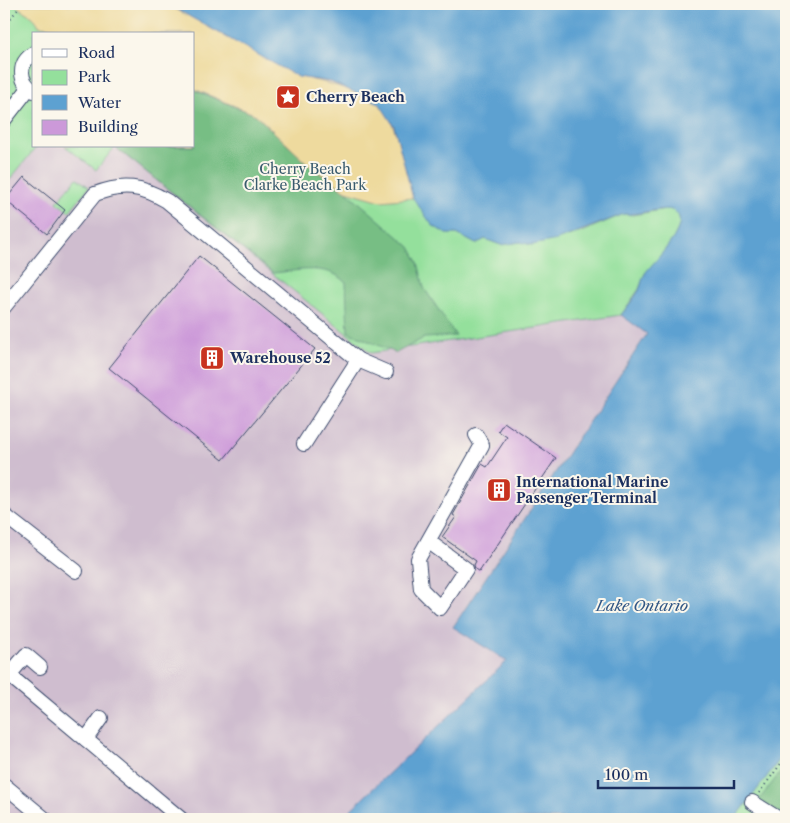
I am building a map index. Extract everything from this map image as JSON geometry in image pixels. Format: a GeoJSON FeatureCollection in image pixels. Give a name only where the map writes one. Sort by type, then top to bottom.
{"type":"FeatureCollection","features":[{"type":"Feature","properties":{"kind":"street"},"geometry":{"type":"LineString","coordinates":[[4,120],[31,90],[23,80],[22,70],[27,58],[32,54]]}},
{"type":"Feature","properties":{"kind":"street"},"geometry":{"type":"LineString","coordinates":[[4,308],[95,194],[108,189],[128,186],[148,190],[167,201],[358,360],[386,372]]}},
{"type":"Feature","properties":{"kind":"street"},"geometry":{"type":"LineString","coordinates":[[304,444],[358,360]]}},
{"type":"Feature","properties":{"kind":"street"},"geometry":{"type":"LineString","coordinates":[[428,540],[482,445],[476,435]]}},
{"type":"Feature","properties":{"kind":"street"},"geometry":{"type":"LineString","coordinates":[[4,515],[76,571]]}},
{"type":"Feature","properties":{"kind":"street"},"geometry":{"type":"LineString","coordinates":[[40,667],[26,655],[6,678],[86,739],[181,819]]}},
{"type":"Feature","properties":{"kind":"street"},"geometry":{"type":"LineString","coordinates":[[86,739],[101,718]]}},
{"type":"Feature","properties":{"kind":"street"},"geometry":{"type":"LineString","coordinates":[[4,785],[45,819]]}},
{"type":"Feature","properties":{"kind":"street"},"geometry":{"type":"LineString","coordinates":[[752,802],[779,819]]}},
{"type":"Feature","properties":{"kind":"path"},"geometry":{"type":"LineString","coordinates":[[4,26],[19,8]]}},
{"type":"Feature","properties":{"kind":"path"},"geometry":{"type":"LineString","coordinates":[[739,819],[786,757]]}},
{"type":"Feature","properties":{"kind":"shaded area"},"geometry":{"type":"Polygon","coordinates":[[[35,148],[68,148],[96,170],[114,148],[116,148],[371,353],[611,312],[621,315],[647,333],[453,626],[507,661],[341,819],[4,819],[4,187],[35,148]]]}},
{"type":"Feature","properties":{"kind":"green space","name":"Cherry Beach Clarke Beach Park"},"geometry":{"type":"Polygon","coordinates":[[[4,4],[167,4],[311,81],[446,234],[457,234],[476,244],[485,239],[501,245],[520,242],[532,245],[579,233],[624,214],[633,215],[666,209],[674,210],[679,216],[680,224],[674,237],[655,263],[645,273],[639,289],[621,315],[371,353],[116,148],[195,148],[195,32],[32,32],[32,148],[35,148],[4,187],[4,4]]]}},
{"type":"Feature","properties":{"kind":"green space"},"geometry":{"type":"Polygon","coordinates":[[[195,90],[256,115],[312,168],[346,191],[410,247],[418,262],[424,288],[456,336],[424,338],[396,353],[348,332],[346,282],[338,276],[321,270],[273,273],[117,148],[195,148],[195,90]]]}},
{"type":"Feature","properties":{"kind":"green space","name":"Cherry Beach Clarke Beach Park"},"geometry":{"type":"Polygon","coordinates":[[[68,148],[114,148],[96,170],[68,148]]]}},
{"type":"Feature","properties":{"kind":"green space"},"geometry":{"type":"Polygon","coordinates":[[[77,178],[89,187],[69,212],[57,202],[77,178]]]}},
{"type":"Feature","properties":{"kind":"green space"},"geometry":{"type":"Polygon","coordinates":[[[786,751],[786,819],[735,819],[786,751]]]}},
{"type":"Feature","properties":{"kind":"green space"},"geometry":{"type":"Polygon","coordinates":[[[786,765],[786,819],[759,800],[786,765]]]}},
{"type":"Feature","properties":{"kind":"sand","name":"Cherry Beach"},"geometry":{"type":"Polygon","coordinates":[[[17,4],[167,4],[313,80],[366,96],[379,103],[391,121],[400,147],[413,198],[381,201],[346,191],[312,168],[256,115],[195,89],[195,32],[85,32],[39,26],[35,19],[17,6],[17,4]]]}},
{"type":"Feature","properties":{"kind":"water","name":"Lake Ontario"},"geometry":{"type":"Polygon","coordinates":[[[167,4],[786,4],[786,751],[735,819],[341,819],[507,661],[453,627],[647,334],[621,315],[639,290],[645,274],[676,233],[679,217],[670,209],[624,214],[557,240],[532,245],[520,242],[501,245],[485,239],[476,244],[457,234],[446,234],[432,225],[413,198],[394,126],[379,103],[331,82],[298,77],[167,4]]]}},
{"type":"Feature","properties":{"kind":"building"},"geometry":{"type":"Polygon","coordinates":[[[24,177],[65,210],[47,234],[5,200],[24,177]]]}},
{"type":"Feature","properties":{"kind":"building","name":"Warehouse 52"},"geometry":{"type":"Polygon","coordinates":[[[199,256],[315,349],[223,460],[109,368],[199,256]]]}},
{"type":"Feature","properties":{"kind":"building","name":"International Marine Passenger Terminal"},"geometry":{"type":"Polygon","coordinates":[[[504,422],[556,458],[479,572],[475,569],[476,561],[442,537],[456,517],[453,515],[482,464],[487,467],[507,437],[498,431],[504,422]]]}},
{"type":"Feature","properties":{"kind":"place","name":"Cherry Beach"},"geometry":{"type":"Point","coordinates":[288,97]}},
{"type":"Feature","properties":{"kind":"place","name":"Warehouse 52"},"geometry":{"type":"Point","coordinates":[212,358]}},
{"type":"Feature","properties":{"kind":"place","name":"International Marine Passenger Terminal"},"geometry":{"type":"Point","coordinates":[499,490]}}]}
